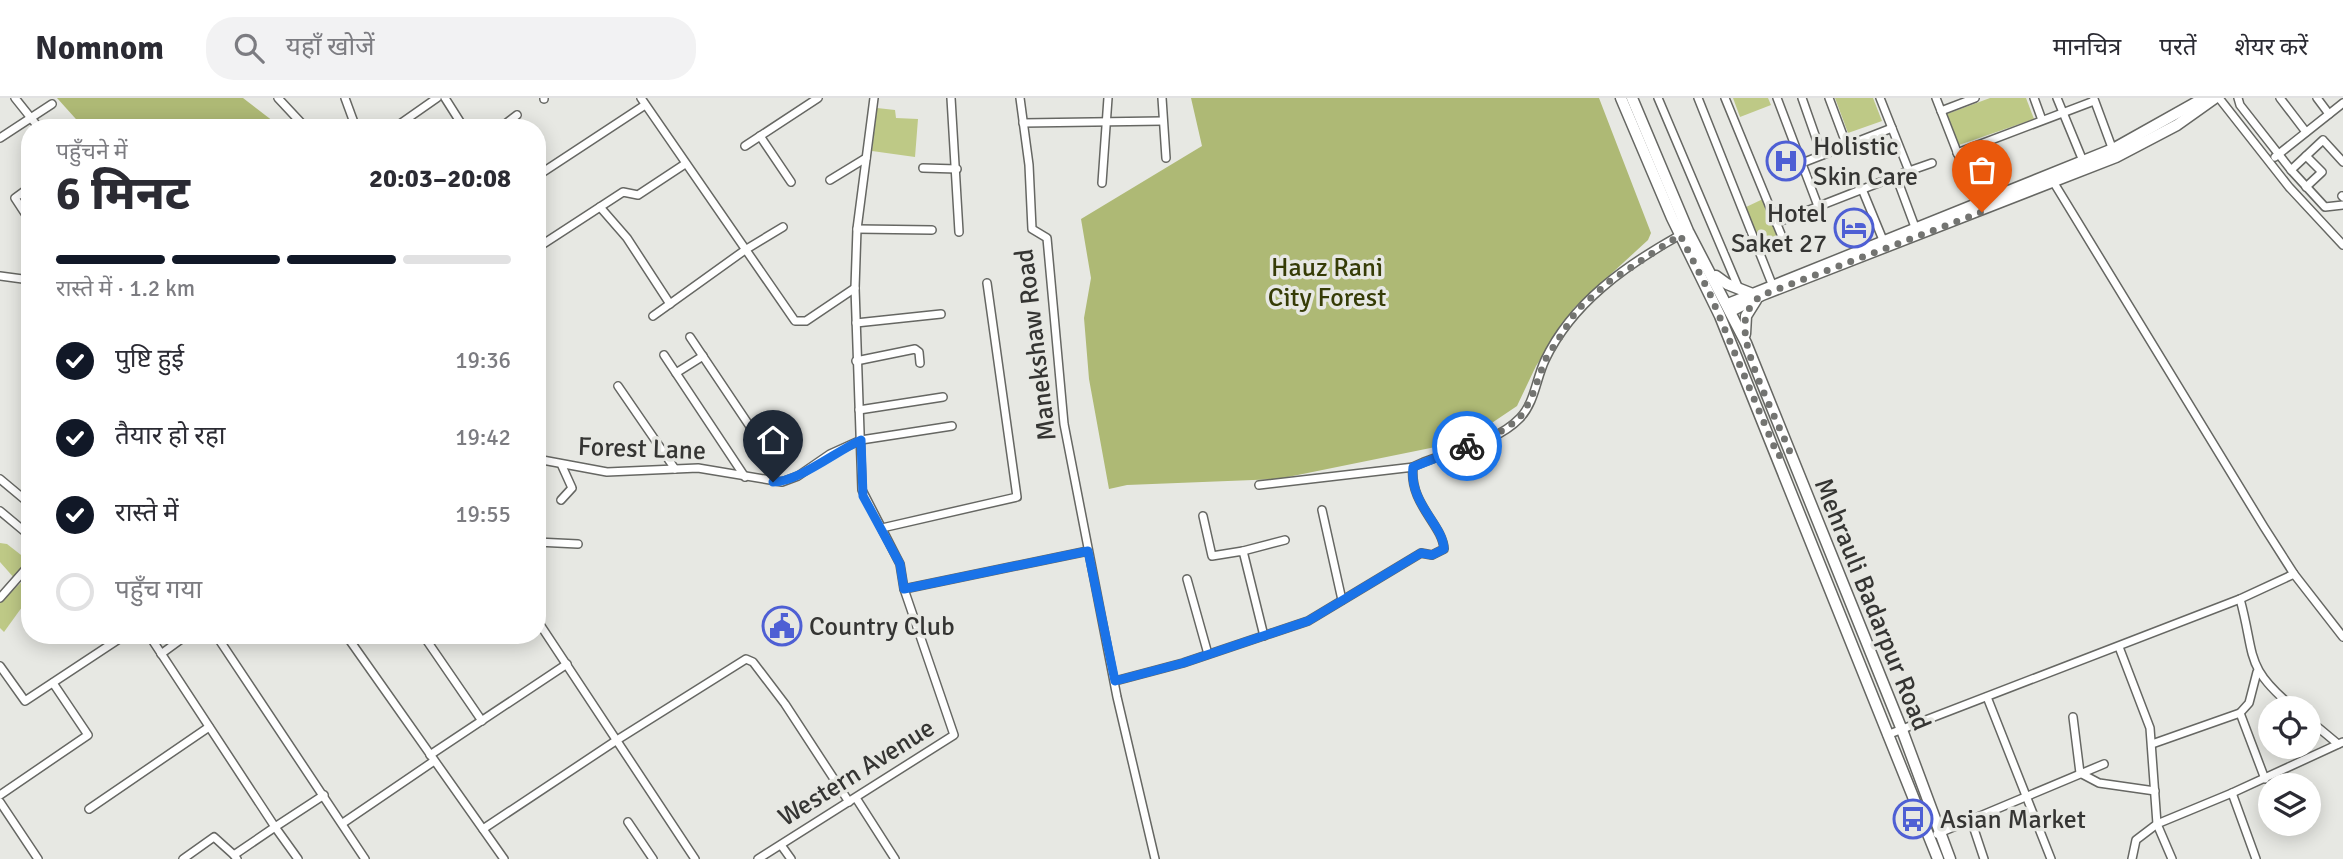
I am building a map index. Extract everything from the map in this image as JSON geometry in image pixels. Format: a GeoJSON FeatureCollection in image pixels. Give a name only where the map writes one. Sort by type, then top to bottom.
{"type":"FeatureCollection","features":[{"type":"Feature","properties":{"kind":"main road"},"geometry":{"type":"LineString","coordinates":[[1620,98],[1680,235]]}},
{"type":"Feature","properties":{"kind":"main road","name":"Mehrauli Badarpur Road"},"geometry":{"type":"LineString","coordinates":[[1632,98],[1688,231],[1746,343],[1902,730],[1950,859]]}},
{"type":"Feature","properties":{"kind":"main road"},"geometry":{"type":"LineString","coordinates":[[1729,308],[1750,293],[1772,284],[2083,161],[2114,153],[2204,98]]}},
{"type":"Feature","properties":{"kind":"main road"},"geometry":{"type":"LineString","coordinates":[[1729,308],[2054,183],[2177,125],[2217,98]]}},
{"type":"Feature","properties":{"kind":"main road","name":"Mehrauli Badarpur Road"},"geometry":{"type":"LineString","coordinates":[[1680,235],[1720,316],[1778,456],[1938,859]]}},
{"type":"Feature","properties":{"kind":"main road"},"geometry":{"type":"LineString","coordinates":[[1711,271],[1750,293]]}},
{"type":"Feature","properties":{"kind":"main road"},"geometry":{"type":"LineString","coordinates":[[1746,343],[1746,316],[1753,303],[1762,295]]}},
{"type":"Feature","properties":{"kind":"main road"},"geometry":{"type":"LineString","coordinates":[[1778,456],[1790,452]]}},
{"type":"Feature","properties":{"kind":"street"},"geometry":{"type":"LineString","coordinates":[[16,98],[31,118],[52,104]]}},
{"type":"Feature","properties":{"kind":"street"},"geometry":{"type":"LineString","coordinates":[[278,98],[298,119]]}},
{"type":"Feature","properties":{"kind":"street"},"geometry":{"type":"LineString","coordinates":[[345,98],[353,119]]}},
{"type":"Feature","properties":{"kind":"street"},"geometry":{"type":"LineString","coordinates":[[407,119],[437,98]]}},
{"type":"Feature","properties":{"kind":"street"},"geometry":{"type":"LineString","coordinates":[[445,98],[458,119]]}},
{"type":"Feature","properties":{"kind":"street"},"geometry":{"type":"LineString","coordinates":[[874,98],[858,229],[855,288],[862,490],[900,564],[904,589],[1088,551],[1155,859]]}},
{"type":"Feature","properties":{"kind":"street"},"geometry":{"type":"LineString","coordinates":[[953,98],[959,232]]}},
{"type":"Feature","properties":{"kind":"street","name":"Manekshaw Road"},"geometry":{"type":"LineString","coordinates":[[1020,98],[1032,229],[1047,238],[1064,424],[1088,551]]}},
{"type":"Feature","properties":{"kind":"street"},"geometry":{"type":"LineString","coordinates":[[1102,183],[1108,98]]}},
{"type":"Feature","properties":{"kind":"street"},"geometry":{"type":"LineString","coordinates":[[1162,98],[1166,158]]}},
{"type":"Feature","properties":{"kind":"street"},"geometry":{"type":"LineString","coordinates":[[1658,98],[1739,289]]}},
{"type":"Feature","properties":{"kind":"street"},"geometry":{"type":"LineString","coordinates":[[1698,98],[1772,284]]}},
{"type":"Feature","properties":{"kind":"street"},"geometry":{"type":"LineString","coordinates":[[1725,98],[1785,244]]}},
{"type":"Feature","properties":{"kind":"street"},"geometry":{"type":"LineString","coordinates":[[1777,98],[1818,206]]}},
{"type":"Feature","properties":{"kind":"street"},"geometry":{"type":"LineString","coordinates":[[1802,98],[1822,155]]}},
{"type":"Feature","properties":{"kind":"street"},"geometry":{"type":"LineString","coordinates":[[1829,98],[1847,146]]}},
{"type":"Feature","properties":{"kind":"street"},"geometry":{"type":"LineString","coordinates":[[1880,98],[1909,171]]}},
{"type":"Feature","properties":{"kind":"street"},"geometry":{"type":"LineString","coordinates":[[1936,98],[1977,203]]}},
{"type":"Feature","properties":{"kind":"street"},"geometry":{"type":"LineString","coordinates":[[1941,111],[1960,101],[1975,98]]}},
{"type":"Feature","properties":{"kind":"street"},"geometry":{"type":"LineString","coordinates":[[2034,98],[2042,120]]}},
{"type":"Feature","properties":{"kind":"street"},"geometry":{"type":"LineString","coordinates":[[2057,98],[2083,161]]}},
{"type":"Feature","properties":{"kind":"street"},"geometry":{"type":"LineString","coordinates":[[2217,98],[2269,162],[2343,245]]}},
{"type":"Feature","properties":{"kind":"street"},"geometry":{"type":"LineString","coordinates":[[2238,98],[2240,105],[2278,155],[2325,207],[2343,205]]}},
{"type":"Feature","properties":{"kind":"street"},"geometry":{"type":"LineString","coordinates":[[2280,98],[2306,132]]}},
{"type":"Feature","properties":{"kind":"street"},"geometry":{"type":"LineString","coordinates":[[2317,98],[2329,114]]}},
{"type":"Feature","properties":{"kind":"street"},"geometry":{"type":"LineString","coordinates":[[745,146],[813,99]]}},
{"type":"Feature","properties":{"kind":"street"},"geometry":{"type":"LineString","coordinates":[[1957,153],[2094,99],[2114,153]]}},
{"type":"Feature","properties":{"kind":"street"},"geometry":{"type":"LineString","coordinates":[[546,170],[643,101],[797,323],[806,321],[855,288]]}},
{"type":"Feature","properties":{"kind":"street"},"geometry":{"type":"LineString","coordinates":[[2269,162],[2343,103]]}},
{"type":"Feature","properties":{"kind":"street"},"geometry":{"type":"LineString","coordinates":[[511,119],[517,115]]}},
{"type":"Feature","properties":{"kind":"street"},"geometry":{"type":"LineString","coordinates":[[1023,123],[1108,124],[1164,121]]}},
{"type":"Feature","properties":{"kind":"street"},"geometry":{"type":"LineString","coordinates":[[0,138],[21,124]]}},
{"type":"Feature","properties":{"kind":"street"},"geometry":{"type":"LineString","coordinates":[[1802,163],[1892,128]]}},
{"type":"Feature","properties":{"kind":"street"},"geometry":{"type":"LineString","coordinates":[[760,136],[791,182]]}},
{"type":"Feature","properties":{"kind":"street"},"geometry":{"type":"LineString","coordinates":[[2291,170],[2323,140],[2343,162]]}},
{"type":"Feature","properties":{"kind":"street"},"geometry":{"type":"LineString","coordinates":[[2306,156],[2322,172],[2306,187]]}},
{"type":"Feature","properties":{"kind":"street"},"geometry":{"type":"LineString","coordinates":[[830,180],[866,158]]}},
{"type":"Feature","properties":{"kind":"street"},"geometry":{"type":"LineString","coordinates":[[1776,223],[1933,163]]}},
{"type":"Feature","properties":{"kind":"street"},"geometry":{"type":"LineString","coordinates":[[546,242],[623,192],[641,194],[685,164]]}},
{"type":"Feature","properties":{"kind":"street"},"geometry":{"type":"LineString","coordinates":[[923,168],[957,169]]}},
{"type":"Feature","properties":{"kind":"street"},"geometry":{"type":"LineString","coordinates":[[1896,176],[1915,227]]}},
{"type":"Feature","properties":{"kind":"street"},"geometry":{"type":"LineString","coordinates":[[2054,183],[2170,377],[2294,573],[2343,637]]}},
{"type":"Feature","properties":{"kind":"street"},"geometry":{"type":"LineString","coordinates":[[1862,189],[1883,240]]}},
{"type":"Feature","properties":{"kind":"street"},"geometry":{"type":"LineString","coordinates":[[21,194],[15,198],[21,207]]}},
{"type":"Feature","properties":{"kind":"street"},"geometry":{"type":"LineString","coordinates":[[600,206],[627,238],[670,304]]}},
{"type":"Feature","properties":{"kind":"street"},"geometry":{"type":"LineString","coordinates":[[653,316],[745,250],[783,227]]}},
{"type":"Feature","properties":{"kind":"street"},"geometry":{"type":"LineString","coordinates":[[858,229],[932,230]]}},
{"type":"Feature","properties":{"kind":"street"},"geometry":{"type":"LineString","coordinates":[[2336,238],[2343,231]]}},
{"type":"Feature","properties":{"kind":"street"},"geometry":{"type":"LineString","coordinates":[[1259,485],[1390,467],[1414,467],[1491,438],[1519,419],[1531,399],[1545,360],[1577,310],[1610,281],[1680,235]]}},
{"type":"Feature","properties":{"kind":"street"},"geometry":{"type":"LineString","coordinates":[[0,276],[21,279]]}},
{"type":"Feature","properties":{"kind":"street"},"geometry":{"type":"LineString","coordinates":[[882,528],[1017,497],[987,284]]}},
{"type":"Feature","properties":{"kind":"street"},"geometry":{"type":"LineString","coordinates":[[856,323],[941,314]]}},
{"type":"Feature","properties":{"kind":"street"},"geometry":{"type":"LineString","coordinates":[[690,337],[751,428]]}},
{"type":"Feature","properties":{"kind":"street"},"geometry":{"type":"LineString","coordinates":[[856,361],[915,349],[919,352],[920,363]]}},
{"type":"Feature","properties":{"kind":"street"},"geometry":{"type":"LineString","coordinates":[[664,355],[745,477]]}},
{"type":"Feature","properties":{"kind":"street"},"geometry":{"type":"LineString","coordinates":[[676,373],[703,356]]}},
{"type":"Feature","properties":{"kind":"street"},"geometry":{"type":"LineString","coordinates":[[618,386],[675,469]]}},
{"type":"Feature","properties":{"kind":"street"},"geometry":{"type":"LineString","coordinates":[[859,410],[943,397]]}},
{"type":"Feature","properties":{"kind":"street","name":"Forest Lane"},"geometry":{"type":"LineString","coordinates":[[546,462],[607,472],[698,468],[773,482],[789,481],[830,454],[861,440],[952,426]]}},
{"type":"Feature","properties":{"kind":"street"},"geometry":{"type":"LineString","coordinates":[[561,500],[572,488],[562,466]]}},
{"type":"Feature","properties":{"kind":"street"},"geometry":{"type":"LineString","coordinates":[[1115,681],[1308,621],[1421,553],[1432,555],[1446,547],[1422,508],[1412,478],[1414,467]]}},
{"type":"Feature","properties":{"kind":"street"},"geometry":{"type":"LineString","coordinates":[[0,479],[21,496]]}},
{"type":"Feature","properties":{"kind":"street"},"geometry":{"type":"LineString","coordinates":[[1322,510],[1342,600]]}},
{"type":"Feature","properties":{"kind":"street"},"geometry":{"type":"LineString","coordinates":[[0,512],[21,529]]}},
{"type":"Feature","properties":{"kind":"street"},"geometry":{"type":"LineString","coordinates":[[1203,516],[1212,556],[1243,553],[1285,540]]}},
{"type":"Feature","properties":{"kind":"street"},"geometry":{"type":"LineString","coordinates":[[546,542],[578,544]]}},
{"type":"Feature","properties":{"kind":"street"},"geometry":{"type":"LineString","coordinates":[[1243,553],[1264,636]]}},
{"type":"Feature","properties":{"kind":"street"},"geometry":{"type":"LineString","coordinates":[[1,593],[21,573]]}},
{"type":"Feature","properties":{"kind":"street"},"geometry":{"type":"LineString","coordinates":[[1887,735],[2240,599],[2294,573]]}},
{"type":"Feature","properties":{"kind":"street"},"geometry":{"type":"LineString","coordinates":[[1187,579],[1208,654]]}},
{"type":"Feature","properties":{"kind":"street","name":"Western Avenue"},"geometry":{"type":"LineString","coordinates":[[758,859],[954,735],[904,589]]}},
{"type":"Feature","properties":{"kind":"street"},"geometry":{"type":"LineString","coordinates":[[2240,599],[2250,653],[2257,672],[2282,696]]}},
{"type":"Feature","properties":{"kind":"street"},"geometry":{"type":"LineString","coordinates":[[546,633],[695,859]]}},
{"type":"Feature","properties":{"kind":"street"},"geometry":{"type":"LineString","coordinates":[[0,666],[25,701],[112,644]]}},
{"type":"Feature","properties":{"kind":"street"},"geometry":{"type":"LineString","coordinates":[[155,644],[298,859]]}},
{"type":"Feature","properties":{"kind":"street"},"geometry":{"type":"LineString","coordinates":[[161,654],[175,644]]}},
{"type":"Feature","properties":{"kind":"street"},"geometry":{"type":"LineString","coordinates":[[222,644],[365,859]]}},
{"type":"Feature","properties":{"kind":"street"},"geometry":{"type":"LineString","coordinates":[[352,644],[504,859]]}},
{"type":"Feature","properties":{"kind":"street"},"geometry":{"type":"LineString","coordinates":[[429,644],[482,721]]}},
{"type":"Feature","properties":{"kind":"street"},"geometry":{"type":"LineString","coordinates":[[2119,647],[2147,716],[2152,744],[2157,824],[2172,859]]}},
{"type":"Feature","properties":{"kind":"street"},"geometry":{"type":"LineString","coordinates":[[483,829],[740,662],[751,660],[895,859]]}},
{"type":"Feature","properties":{"kind":"street"},"geometry":{"type":"LineString","coordinates":[[343,823],[482,721],[567,664]]}},
{"type":"Feature","properties":{"kind":"street"},"geometry":{"type":"LineString","coordinates":[[2152,744],[2240,713],[2249,703],[2257,672]]}},
{"type":"Feature","properties":{"kind":"street"},"geometry":{"type":"LineString","coordinates":[[0,795],[88,735],[53,683]]}},
{"type":"Feature","properties":{"kind":"street"},"geometry":{"type":"LineString","coordinates":[[1987,697],[2051,859]]}},
{"type":"Feature","properties":{"kind":"street"},"geometry":{"type":"LineString","coordinates":[[2240,713],[2263,773]]}},
{"type":"Feature","properties":{"kind":"street"},"geometry":{"type":"LineString","coordinates":[[2073,717],[2080,773]]}},
{"type":"Feature","properties":{"kind":"street"},"geometry":{"type":"LineString","coordinates":[[89,809],[209,727]]}},
{"type":"Feature","properties":{"kind":"street"},"geometry":{"type":"LineString","coordinates":[[2278,773],[2341,743],[2321,728]]}},
{"type":"Feature","properties":{"kind":"street"},"geometry":{"type":"LineString","coordinates":[[1928,836],[2104,764]]}},
{"type":"Feature","properties":{"kind":"street"},"geometry":{"type":"LineString","coordinates":[[2080,773],[2099,783],[2155,791]]}},
{"type":"Feature","properties":{"kind":"street"},"geometry":{"type":"LineString","coordinates":[[2132,859],[2136,840],[2157,824],[2258,782]]}},
{"type":"Feature","properties":{"kind":"street"},"geometry":{"type":"LineString","coordinates":[[2232,793],[2256,859]]}},
{"type":"Feature","properties":{"kind":"street"},"geometry":{"type":"LineString","coordinates":[[183,859],[214,837],[235,857],[324,795]]}},
{"type":"Feature","properties":{"kind":"street"},"geometry":{"type":"LineString","coordinates":[[0,802],[38,859]]}},
{"type":"Feature","properties":{"kind":"street"},"geometry":{"type":"LineString","coordinates":[[1971,820],[1984,859]]}},
{"type":"Feature","properties":{"kind":"street"},"geometry":{"type":"LineString","coordinates":[[628,822],[653,859]]}},
{"type":"Feature","properties":{"kind":"street"},"geometry":{"type":"LineString","coordinates":[[781,845],[792,859]]}},
{"type":"Feature","properties":{"kind":"green space"},"geometry":{"type":"Polygon","coordinates":[[[57,98],[243,98],[270,119],[76,119],[57,98]]]}},
{"type":"Feature","properties":{"kind":"green space","name":"Hauz Rani City Forest"},"geometry":{"type":"Polygon","coordinates":[[[1191,98],[1599,98],[1651,233],[1648,240],[1574,308],[1536,366],[1517,406],[1465,441],[1278,479],[1127,485],[1109,489],[1089,379],[1084,318],[1091,278],[1081,219],[1202,146],[1191,98]]]}},
{"type":"Feature","properties":{"kind":"green space"},"geometry":{"type":"Polygon","coordinates":[[[1733,98],[1768,98],[1771,105],[1740,117],[1733,98]]]}},
{"type":"Feature","properties":{"kind":"green space"},"geometry":{"type":"Polygon","coordinates":[[[1835,98],[1873,98],[1882,121],[1848,133],[1835,98]]]}},
{"type":"Feature","properties":{"kind":"green space"},"geometry":{"type":"Polygon","coordinates":[[[1990,98],[2026,98],[2034,119],[1959,145],[1947,114],[1990,98]]]}},
{"type":"Feature","properties":{"kind":"green space"},"geometry":{"type":"Polygon","coordinates":[[[877,108],[895,110],[896,118],[918,119],[915,157],[872,151],[877,108]]]}},
{"type":"Feature","properties":{"kind":"green space"},"geometry":{"type":"Polygon","coordinates":[[[1763,199],[1782,245],[1764,253],[1744,208],[1763,199]]]}},
{"type":"Feature","properties":{"kind":"green space"},"geometry":{"type":"Polygon","coordinates":[[[0,543],[7,544],[21,555],[21,572],[15,579],[0,562],[0,543]]]}},
{"type":"Feature","properties":{"kind":"green space"},"geometry":{"type":"Polygon","coordinates":[[[21,583],[21,608],[4,632],[0,628],[0,603],[21,583]]]}},
{"type":"Feature","properties":{"kind":"way so far"},"geometry":{"type":"LineString","coordinates":[[1467,446],[1491,438],[1511,426],[1526,411],[1545,360],[1577,310],[1610,281],[1680,235],[1710,294],[1778,456],[1790,452],[1746,343],[1745,319],[1753,303],[1762,295],[1982,212]]}},
{"type":"Feature","properties":{"kind":"place","name":"Holistic Skin Care"},"geometry":{"type":"Point","coordinates":[1786,161]}},
{"type":"Feature","properties":{"kind":"place","name":"Hotel Saket 27"},"geometry":{"type":"Point","coordinates":[1854,228]}},
{"type":"Feature","properties":{"kind":"place","name":"Country Club"},"geometry":{"type":"Point","coordinates":[782,626]}},
{"type":"Feature","properties":{"kind":"place","name":"Asian Market"},"geometry":{"type":"Point","coordinates":[1913,819]}},
{"type":"Feature","properties":{"kind":"route"},"geometry":{"type":"LineString","coordinates":[[773,482],[789,481],[798,477],[830,454],[861,440],[863,496],[900,564],[904,589],[1088,551],[1115,681],[1183,663],[1308,621],[1421,553],[1432,555],[1444,549],[1446,547],[1422,508],[1412,478],[1413,467],[1467,446]]}}]}
